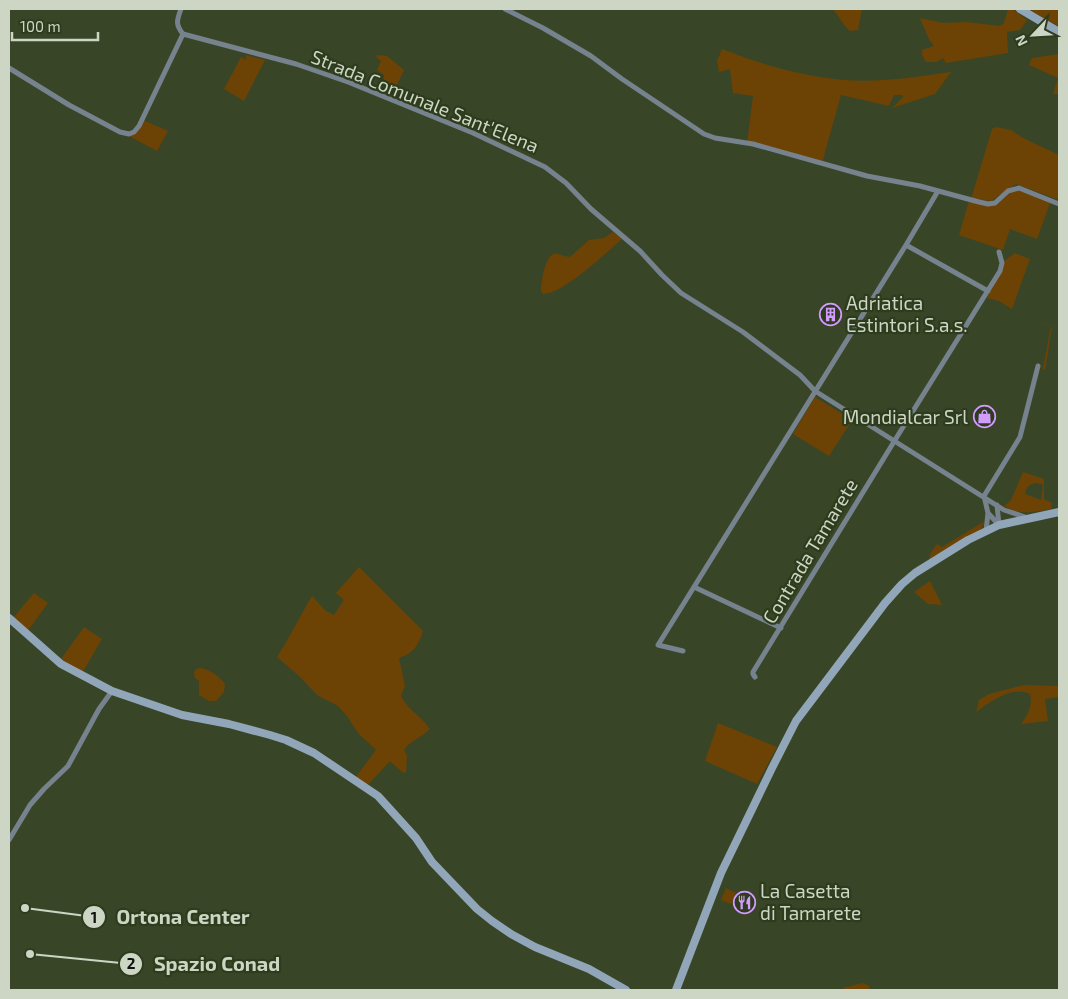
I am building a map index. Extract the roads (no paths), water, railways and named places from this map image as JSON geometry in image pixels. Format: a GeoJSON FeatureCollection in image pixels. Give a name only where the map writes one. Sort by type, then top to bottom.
{"type":"FeatureCollection","features":[{"type":"Feature","properties":{"kind":"main road"},"geometry":{"type":"LineString","coordinates":[[1020,9],[1059,32]]}},
{"type":"Feature","properties":{"kind":"main road"},"geometry":{"type":"LineString","coordinates":[[676,990],[721,873],[796,721],[885,603],[915,573],[956,546],[999,525],[1059,512]]}},
{"type":"Feature","properties":{"kind":"main road"},"geometry":{"type":"LineString","coordinates":[[9,618],[61,664],[112,691],[182,716],[229,724],[270,735],[314,753],[378,796],[416,838],[432,862],[492,921],[535,947],[589,969],[626,990]]}},
{"type":"Feature","properties":{"kind":"street"},"geometry":{"type":"LineString","coordinates":[[9,68],[98,121],[120,132],[129,134],[134,132],[139,126],[183,34],[178,28],[177,18],[181,9]]}},
{"type":"Feature","properties":{"kind":"street"},"geometry":{"type":"LineString","coordinates":[[505,9],[543,28],[591,56],[626,82],[704,134],[715,138],[753,144],[867,176],[988,204],[995,203],[1008,191],[1019,188],[1059,204]]}},
{"type":"Feature","properties":{"kind":"street","name":"Strada Comunale Sant'Elena"},"geometry":{"type":"LineString","coordinates":[[183,34],[296,64],[348,82],[473,133],[545,167],[566,183],[591,210],[640,251],[681,293],[743,332],[800,375],[815,391],[996,505],[1017,516],[1028,518]]}},
{"type":"Feature","properties":{"kind":"street"},"geometry":{"type":"LineString","coordinates":[[683,651],[658,645],[938,191]]}},
{"type":"Feature","properties":{"kind":"street"},"geometry":{"type":"LineString","coordinates":[[906,245],[988,291]]}},
{"type":"Feature","properties":{"kind":"street","name":"Contrada Tamarete"},"geometry":{"type":"LineString","coordinates":[[755,677],[753,672],[894,440],[1000,271],[1002,263],[999,252]]}},
{"type":"Feature","properties":{"kind":"street"},"geometry":{"type":"LineString","coordinates":[[986,531],[988,513],[984,496],[1020,437],[1038,366]]}},
{"type":"Feature","properties":{"kind":"street"},"geometry":{"type":"LineString","coordinates":[[996,505],[999,525]]}},
{"type":"Feature","properties":{"kind":"street"},"geometry":{"type":"LineString","coordinates":[[988,513],[999,525]]}},
{"type":"Feature","properties":{"kind":"street"},"geometry":{"type":"LineString","coordinates":[[694,587],[781,628]]}},
{"type":"Feature","properties":{"kind":"street"},"geometry":{"type":"LineString","coordinates":[[9,840],[30,805],[68,766],[99,709],[112,691]]}},
{"type":"Feature","properties":{"kind":"place","name":"Adriatica Estintori S.a.s."},"geometry":{"type":"Point","coordinates":[830,314]}},
{"type":"Feature","properties":{"kind":"place","name":"Mondialcar Srl"},"geometry":{"type":"Point","coordinates":[984,417]}},
{"type":"Feature","properties":{"kind":"place","name":"La Casetta di Tamarete"},"geometry":{"type":"Point","coordinates":[744,902]}},
{"type":"Feature","properties":{"kind":"place","name":"Ortona Center"},"geometry":{"type":"Point","coordinates":[25,908]}},
{"type":"Feature","properties":{"kind":"place","name":"Spazio Conad"},"geometry":{"type":"Point","coordinates":[30,954]}}]}
